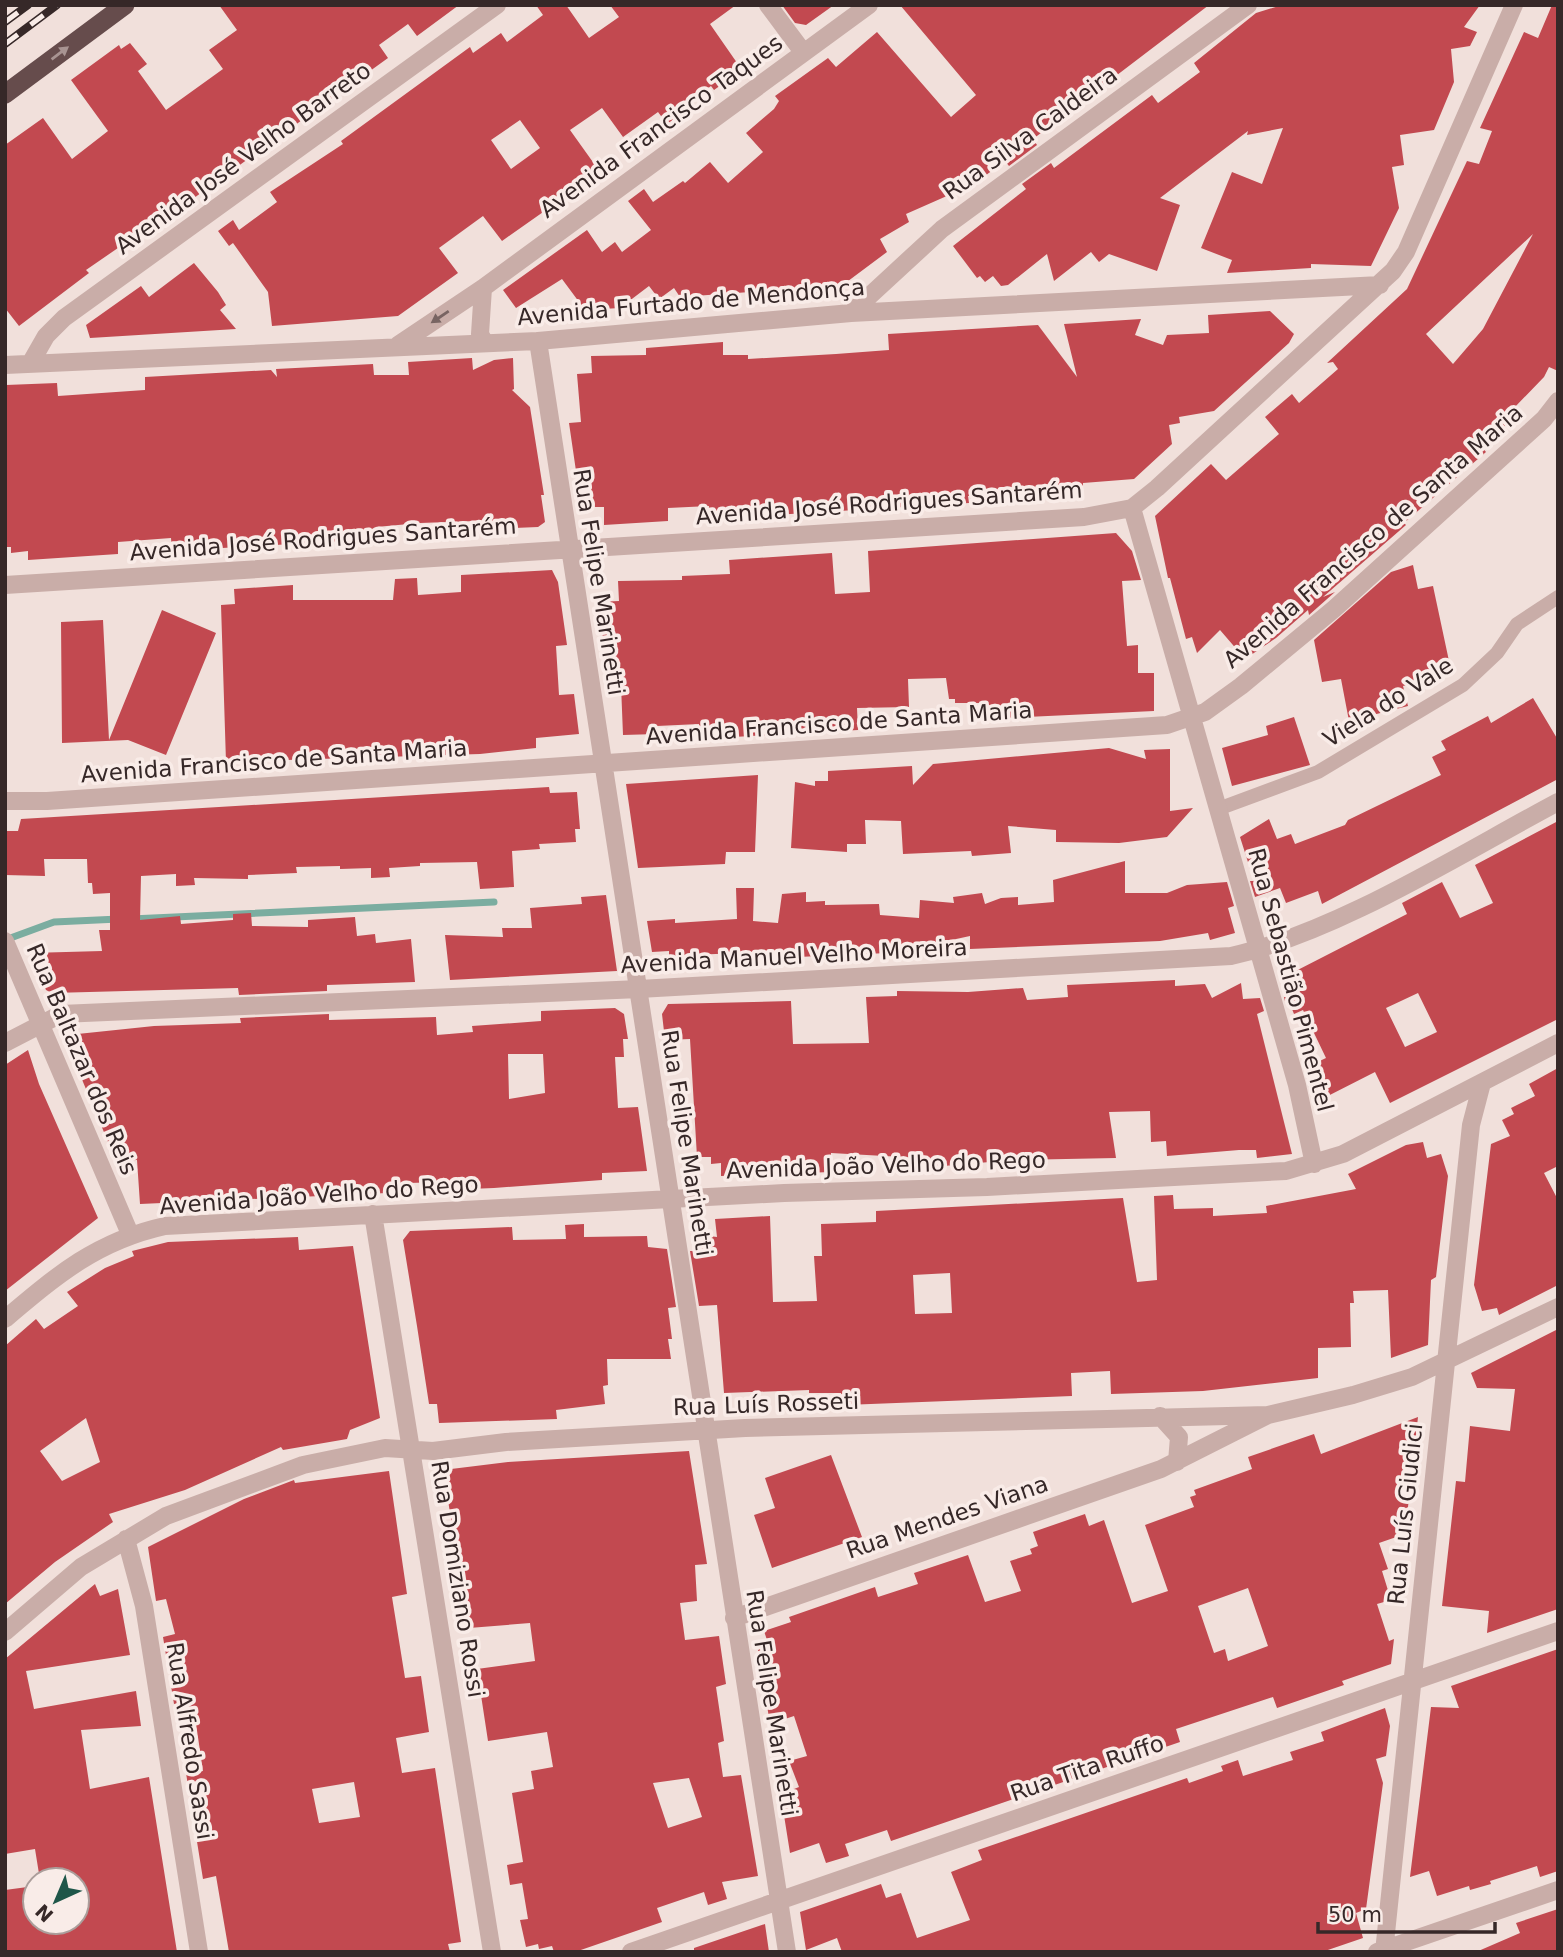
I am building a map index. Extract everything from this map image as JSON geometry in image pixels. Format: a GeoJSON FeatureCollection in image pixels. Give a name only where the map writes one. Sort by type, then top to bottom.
{"type":"FeatureCollection","features":[{"type":"Feature","properties":{"kind":"highway"},"geometry":{"type":"LineString","coordinates":[[5,94],[125,5]]}},
{"type":"Feature","properties":{"kind":"street","name":"Avenida José Velho Barreto"},"geometry":{"type":"LineString","coordinates":[[30,364],[46,336],[64,318],[496,5]]}},
{"type":"Feature","properties":{"kind":"street"},"geometry":{"type":"LineString","coordinates":[[768,5],[803,52]]}},
{"type":"Feature","properties":{"kind":"street","name":"Avenida Francisco Taques"},"geometry":{"type":"LineString","coordinates":[[396,346],[483,288],[869,5]]}},
{"type":"Feature","properties":{"kind":"street","name":"Rua Silva Caldeira"},"geometry":{"type":"LineString","coordinates":[[851,313],[942,229],[1248,5]]}},
{"type":"Feature","properties":{"kind":"street"},"geometry":{"type":"LineString","coordinates":[[1132,508],[1380,285],[1406,251],[1514,5]]}},
{"type":"Feature","properties":{"kind":"street","name":"Avenida Furtado de Mendonça"},"geometry":{"type":"LineString","coordinates":[[5,365],[538,341],[851,313],[1380,285]]}},
{"type":"Feature","properties":{"kind":"street"},"geometry":{"type":"LineString","coordinates":[[483,288],[480,334],[485,343]]}},
{"type":"Feature","properties":{"kind":"street","name":"Rua Felipe Marinetti"},"geometry":{"type":"LineString","coordinates":[[538,341],[787,1952]]}},
{"type":"Feature","properties":{"kind":"street","name":"Avenida Francisco de Santa Maria"},"geometry":{"type":"LineString","coordinates":[[5,801],[47,801],[1167,724],[1205,712],[1241,686],[1334,609],[1544,419],[1558,401]]}},
{"type":"Feature","properties":{"kind":"street","name":"Avenida José Rodrigues Santarém"},"geometry":{"type":"LineString","coordinates":[[5,585],[1084,517],[1132,508]]}},
{"type":"Feature","properties":{"kind":"street","name":"Rua Sebastião Pimentel"},"geometry":{"type":"LineString","coordinates":[[1132,508],[1192,716],[1208,784],[1218,809],[1297,1085],[1314,1164]]}},
{"type":"Feature","properties":{"kind":"street","name":"Avenida Manuel Velho Moreira"},"geometry":{"type":"LineString","coordinates":[[5,1043],[61,1014],[639,989],[1231,956],[1258,950],[1365,905],[1558,802]]}},
{"type":"Feature","properties":{"kind":"street","name":"Rua Baltazar dos Reis"},"geometry":{"type":"LineString","coordinates":[[5,941],[130,1234]]}},
{"type":"Feature","properties":{"kind":"street","name":"Avenida João Velho do Rego"},"geometry":{"type":"LineString","coordinates":[[5,1320],[61,1271],[130,1234],[164,1226],[1273,1172],[1314,1164],[1343,1154],[1558,1044]]}},
{"type":"Feature","properties":{"kind":"street","name":"Rua Luís Giudici"},"geometry":{"type":"LineString","coordinates":[[1382,1951],[1472,1125],[1482,1083]]}},
{"type":"Feature","properties":{"kind":"street","name":"Rua Domiziano Rossi"},"geometry":{"type":"LineString","coordinates":[[373,1214],[492,1952]]}},
{"type":"Feature","properties":{"kind":"street","name":"Rua Luís Rosseti"},"geometry":{"type":"LineString","coordinates":[[5,1632],[81,1567],[166,1516],[303,1465],[385,1448],[433,1451],[506,1442],[705,1431],[1268,1415],[1353,1395],[1412,1377],[1558,1307]]}},
{"type":"Feature","properties":{"kind":"street","name":"Rua Mendes Viana"},"geometry":{"type":"LineString","coordinates":[[734,1618],[1177,1462],[1268,1415]]}},
{"type":"Feature","properties":{"kind":"street"},"geometry":{"type":"LineString","coordinates":[[1160,1416],[1179,1437],[1177,1462]]}},
{"type":"Feature","properties":{"kind":"street","name":"Rua Alfredo Sassi"},"geometry":{"type":"LineString","coordinates":[[126,1539],[144,1606],[199,1952]]}},
{"type":"Feature","properties":{"kind":"street","name":"Rua Tita Ruffo"},"geometry":{"type":"LineString","coordinates":[[632,1952],[1558,1630]]}},
{"type":"Feature","properties":{"kind":"street"},"geometry":{"type":"LineString","coordinates":[[1382,1951],[1558,1890]]}},
{"type":"Feature","properties":{"kind":"lane","name":"Viela do Vale"},"geometry":{"type":"LineString","coordinates":[[1218,809],[1318,772],[1463,685],[1497,653],[1517,624],[1558,597]]}},
{"type":"Feature","properties":{"kind":"building"},"geometry":{"type":"Polygon","coordinates":[[[219,5],[459,5],[417,36],[408,24],[379,45],[388,58],[133,242],[131,239],[86,270],[89,273],[19,326],[5,308],[5,145],[43,118],[72,159],[108,131],[71,80],[119,45],[121,49],[130,43],[147,64],[138,71],[166,110],[223,69],[209,50],[237,30],[219,5]]]}},
{"type":"Feature","properties":{"kind":"building"},"geometry":{"type":"Polygon","coordinates":[[[536,5],[566,5],[589,38],[619,17],[610,5],[736,5],[710,24],[742,70],[714,90],[711,86],[682,107],[685,111],[667,124],[658,112],[623,137],[602,108],[570,130],[600,172],[502,241],[483,216],[439,248],[458,273],[398,316],[272,326],[268,292],[233,243],[229,246],[218,231],[233,220],[239,230],[277,202],[270,192],[343,144],[341,141],[470,47],[473,53],[501,33],[507,42],[543,15],[536,5]],[[520,120],[491,140],[511,169],[540,148],[520,120]]]}},
{"type":"Feature","properties":{"kind":"building"},"geometry":{"type":"Polygon","coordinates":[[[782,5],[834,5],[806,25],[795,23],[782,5]]]}},
{"type":"Feature","properties":{"kind":"building"},"geometry":{"type":"Polygon","coordinates":[[[900,5],[1209,5],[1033,139],[1037,145],[1009,166],[1005,161],[974,184],[906,214],[909,222],[880,239],[887,252],[828,296],[816,297],[807,286],[787,297],[783,291],[777,290],[680,297],[674,288],[659,299],[649,286],[620,308],[585,310],[562,279],[516,308],[503,290],[587,230],[602,252],[615,242],[622,252],[651,230],[628,201],[644,189],[653,202],[683,181],[685,183],[710,162],[728,183],[763,152],[746,133],[774,109],[779,101],[775,96],[828,58],[836,67],[877,32],[951,117],[976,95],[900,5]]]}},
{"type":"Feature","properties":{"kind":"building"},"geometry":{"type":"Polygon","coordinates":[[[1282,5],[1480,5],[1464,27],[1477,32],[1470,46],[1451,49],[1454,82],[1434,130],[1400,135],[1404,165],[1392,167],[1399,208],[1371,266],[1311,264],[1311,268],[1227,273],[1232,260],[1201,248],[1232,172],[1262,184],[1283,128],[1247,135],[1248,131],[1160,198],[1180,205],[1157,271],[1109,254],[1099,262],[1091,252],[1054,281],[1047,254],[1008,285],[1001,286],[993,276],[985,282],[980,276],[977,278],[953,246],[1026,189],[1022,184],[1051,163],[1054,168],[1152,95],[1158,103],[1200,72],[1194,63],[1256,13],[1282,5]]]}},
{"type":"Feature","properties":{"kind":"building"},"geometry":{"type":"Polygon","coordinates":[[[1552,5],[1558,5],[1558,371],[1549,367],[1544,377],[1513,409],[1518,415],[1481,446],[1486,452],[1323,597],[1335,592],[1309,615],[1308,610],[1276,638],[1245,659],[1220,630],[1197,653],[1192,637],[1186,639],[1168,578],[1155,516],[1211,464],[1226,480],[1279,434],[1265,417],[1292,394],[1299,403],[1338,369],[1333,362],[1327,363],[1407,289],[1467,161],[1479,164],[1492,131],[1480,128],[1524,32],[1538,38],[1552,5]],[[1533,234],[1426,334],[1453,364],[1483,329],[1533,234]]]}},
{"type":"Feature","properties":{"kind":"building"},"geometry":{"type":"Polygon","coordinates":[[[194,263],[218,292],[226,305],[220,310],[236,329],[90,338],[86,325],[141,286],[149,297],[194,263]]]}},
{"type":"Feature","properties":{"kind":"building"},"geometry":{"type":"Polygon","coordinates":[[[1270,311],[1294,334],[1289,343],[1214,411],[1179,417],[1180,423],[1169,425],[1172,444],[1134,479],[1083,483],[1083,497],[1055,498],[1055,492],[1028,493],[1028,488],[985,491],[985,495],[968,496],[969,503],[709,519],[709,506],[668,508],[668,521],[604,525],[604,507],[592,507],[590,470],[576,471],[569,423],[581,422],[577,374],[592,373],[591,356],[646,355],[646,348],[723,342],[723,355],[748,355],[748,359],[836,354],[889,350],[888,334],[1038,325],[1077,377],[1064,324],[1141,319],[1135,335],[1163,345],[1167,335],[1209,333],[1208,315],[1270,311]]]}},
{"type":"Feature","properties":{"kind":"building"},"geometry":{"type":"Polygon","coordinates":[[[472,358],[473,370],[494,360],[513,358],[512,390],[530,407],[544,495],[541,495],[545,522],[538,527],[494,529],[495,534],[475,535],[475,521],[420,523],[376,527],[377,539],[172,551],[171,538],[118,542],[118,554],[28,560],[28,551],[11,553],[11,547],[5,547],[6,385],[57,383],[58,396],[145,390],[145,377],[271,370],[277,377],[276,369],[373,364],[374,375],[409,375],[408,362],[472,358]]]}},
{"type":"Feature","properties":{"kind":"building"},"geometry":{"type":"Polygon","coordinates":[[[1116,533],[1132,551],[1141,580],[1122,581],[1127,646],[1138,645],[1138,673],[1154,673],[1154,711],[981,719],[981,703],[955,703],[955,699],[949,699],[946,678],[908,679],[909,707],[857,708],[858,730],[699,739],[699,724],[657,726],[657,734],[623,735],[621,685],[611,685],[597,602],[619,601],[618,581],[682,580],[682,576],[730,574],[729,560],[832,553],[835,594],[870,592],[868,551],[1116,533]]]}},
{"type":"Feature","properties":{"kind":"building"},"geometry":{"type":"Polygon","coordinates":[[[1413,565],[1418,589],[1433,586],[1449,661],[1434,663],[1437,677],[1403,686],[1408,706],[1349,721],[1341,679],[1322,682],[1314,640],[1391,572],[1413,565]]]}},
{"type":"Feature","properties":{"kind":"building"},"geometry":{"type":"Polygon","coordinates":[[[552,570],[558,582],[567,645],[556,646],[559,695],[574,694],[579,734],[536,738],[536,748],[480,754],[226,762],[221,605],[235,604],[234,589],[293,585],[293,600],[393,600],[395,579],[417,578],[418,595],[461,592],[461,575],[552,570]]]}},
{"type":"Feature","properties":{"kind":"building"},"geometry":{"type":"Polygon","coordinates":[[[162,610],[216,633],[166,755],[128,740],[62,743],[61,622],[103,620],[109,740],[162,610]]]}},
{"type":"Feature","properties":{"kind":"building"},"geometry":{"type":"Polygon","coordinates":[[[1533,698],[1558,740],[1558,779],[1322,904],[1318,891],[1286,903],[1280,888],[1255,897],[1250,881],[1254,881],[1240,837],[1269,819],[1277,839],[1291,834],[1295,844],[1345,825],[1348,820],[1441,775],[1432,757],[1446,750],[1441,741],[1488,716],[1491,723],[1533,698]]]}},
{"type":"Feature","properties":{"kind":"building"},"geometry":{"type":"Polygon","coordinates":[[[1294,717],[1310,765],[1232,786],[1222,748],[1268,735],[1266,726],[1294,717]]]}},
{"type":"Feature","properties":{"kind":"building"},"geometry":{"type":"Polygon","coordinates":[[[1109,748],[1146,759],[1144,750],[1170,749],[1170,811],[1193,808],[1167,837],[1119,843],[1056,842],[1056,830],[1008,826],[1011,853],[972,856],[971,851],[903,854],[901,821],[865,820],[866,844],[847,844],[847,852],[791,848],[795,782],[815,786],[815,781],[828,781],[828,771],[912,766],[913,785],[933,764],[1109,748]]]}},
{"type":"Feature","properties":{"kind":"building"},"geometry":{"type":"Polygon","coordinates":[[[758,775],[755,852],[726,852],[725,864],[638,868],[626,784],[758,775]]]}},
{"type":"Feature","properties":{"kind":"building"},"geometry":{"type":"Polygon","coordinates":[[[549,787],[550,793],[577,792],[580,829],[575,829],[576,842],[539,844],[540,849],[512,851],[514,887],[480,889],[477,862],[420,863],[420,866],[389,868],[390,877],[371,878],[371,868],[340,869],[340,866],[296,867],[297,873],[248,875],[248,879],[194,878],[195,885],[176,886],[176,874],[141,876],[140,920],[180,916],[181,924],[233,920],[233,914],[251,913],[252,926],[308,927],[308,920],[355,917],[357,936],[375,934],[376,943],[411,939],[415,982],[327,985],[327,991],[239,995],[238,988],[52,993],[46,990],[30,953],[102,951],[99,930],[110,930],[110,893],[93,894],[92,883],[88,883],[87,859],[44,859],[45,876],[5,875],[5,831],[18,831],[21,819],[549,787]]]}},
{"type":"Feature","properties":{"kind":"building"},"geometry":{"type":"Polygon","coordinates":[[[1558,821],[1558,1019],[1390,1103],[1375,1072],[1318,1101],[1309,1066],[1326,1058],[1303,1010],[1294,1014],[1288,999],[1285,1001],[1284,997],[1288,997],[1282,978],[1407,914],[1402,903],[1442,882],[1460,918],[1493,903],[1475,865],[1558,821]],[[1418,993],[1386,1008],[1405,1047],[1437,1032],[1418,993]]]}},
{"type":"Feature","properties":{"kind":"building"},"geometry":{"type":"Polygon","coordinates":[[[1125,861],[1125,893],[1167,893],[1187,885],[1227,882],[1234,906],[1228,908],[1235,933],[1210,940],[1208,933],[1160,941],[970,949],[970,936],[933,944],[933,951],[775,958],[775,954],[739,953],[669,956],[669,951],[652,952],[647,921],[675,919],[675,923],[737,919],[736,888],[754,888],[753,921],[778,923],[782,894],[806,892],[806,902],[825,901],[825,905],[879,904],[880,915],[919,918],[920,900],[954,903],[953,897],[982,893],[985,904],[1001,898],[1018,897],[1018,905],[1054,902],[1053,880],[1125,861]]]}},
{"type":"Feature","properties":{"kind":"building"},"geometry":{"type":"Polygon","coordinates":[[[606,895],[617,971],[450,980],[445,935],[503,937],[502,928],[532,928],[530,908],[582,904],[581,897],[606,895]]]}},
{"type":"Feature","properties":{"kind":"building"},"geometry":{"type":"Polygon","coordinates":[[[1175,980],[1175,986],[1205,984],[1212,998],[1241,983],[1243,999],[1260,998],[1264,1011],[1257,1014],[1292,1154],[1257,1158],[1256,1150],[1239,1150],[1167,1156],[1166,1141],[1151,1142],[1150,1111],[1109,1112],[1116,1158],[1013,1160],[920,1168],[920,1158],[831,1153],[831,1172],[721,1176],[721,1163],[711,1164],[711,1157],[697,1157],[690,1039],[665,1040],[662,1014],[668,1004],[791,1001],[793,1044],[869,1043],[866,997],[897,996],[897,991],[968,992],[1023,988],[1027,1000],[1068,997],[1067,985],[1175,980]]]}},
{"type":"Feature","properties":{"kind":"building"},"geometry":{"type":"Polygon","coordinates":[[[615,1008],[624,1014],[628,1039],[623,1039],[624,1057],[615,1057],[618,1108],[638,1107],[647,1171],[602,1173],[602,1180],[494,1188],[445,1190],[444,1182],[408,1183],[409,1192],[140,1204],[137,1160],[116,1161],[68,1046],[68,1035],[154,1026],[241,1023],[240,1018],[329,1014],[329,1020],[436,1017],[437,1035],[473,1032],[472,1026],[541,1021],[541,1011],[615,1008]],[[508,1054],[509,1099],[545,1093],[543,1054],[508,1054]]]}},
{"type":"Feature","properties":{"kind":"building"},"geometry":{"type":"Polygon","coordinates":[[[28,1050],[39,1084],[98,1218],[5,1291],[5,1065],[28,1050]]]}},
{"type":"Feature","properties":{"kind":"building"},"geometry":{"type":"Polygon","coordinates":[[[1558,1068],[1558,1166],[1544,1173],[1558,1200],[1558,1285],[1499,1315],[1497,1308],[1482,1311],[1474,1285],[1491,1144],[1510,1136],[1502,1120],[1514,1114],[1511,1108],[1535,1096],[1529,1084],[1558,1068]]]}},
{"type":"Feature","properties":{"kind":"building"},"geometry":{"type":"Polygon","coordinates":[[[1423,1142],[1427,1158],[1441,1154],[1448,1176],[1436,1277],[1431,1280],[1428,1345],[1391,1358],[1388,1290],[1353,1291],[1354,1303],[1350,1303],[1351,1347],[1318,1348],[1318,1378],[1203,1391],[1111,1394],[1110,1371],[1071,1373],[1072,1396],[845,1405],[841,1393],[809,1393],[809,1390],[724,1393],[717,1305],[699,1306],[690,1251],[702,1251],[701,1235],[717,1237],[715,1219],[770,1216],[773,1302],[817,1301],[814,1256],[822,1256],[821,1224],[876,1222],[876,1211],[1123,1198],[1137,1282],[1157,1280],[1154,1196],[1173,1195],[1174,1209],[1213,1208],[1213,1216],[1267,1213],[1266,1206],[1356,1189],[1348,1174],[1406,1145],[1423,1142]],[[950,1273],[913,1275],[915,1314],[952,1313],[950,1273]]]}},
{"type":"Feature","properties":{"kind":"building"},"geometry":{"type":"Polygon","coordinates":[[[584,1224],[584,1237],[647,1236],[648,1247],[667,1249],[676,1307],[668,1308],[672,1339],[668,1339],[671,1359],[607,1359],[608,1385],[603,1386],[605,1404],[556,1410],[557,1419],[439,1423],[437,1404],[429,1404],[403,1240],[410,1231],[512,1227],[513,1240],[566,1239],[565,1225],[584,1224]]]}},
{"type":"Feature","properties":{"kind":"building"},"geometry":{"type":"Polygon","coordinates":[[[298,1237],[299,1250],[353,1246],[380,1418],[350,1430],[347,1439],[283,1450],[281,1447],[185,1490],[109,1514],[113,1522],[55,1562],[5,1604],[5,1346],[36,1319],[44,1329],[78,1306],[67,1292],[105,1268],[134,1256],[132,1251],[168,1242],[298,1237]],[[86,1418],[40,1451],[62,1481],[100,1462],[86,1418]]]}},
{"type":"Feature","properties":{"kind":"building"},"geometry":{"type":"Polygon","coordinates":[[[1558,1329],[1558,1609],[1487,1633],[1489,1611],[1442,1606],[1456,1481],[1465,1482],[1470,1426],[1510,1431],[1515,1389],[1477,1388],[1471,1373],[1558,1329]]]}},
{"type":"Feature","properties":{"kind":"building"},"geometry":{"type":"Polygon","coordinates":[[[1418,1417],[1405,1534],[1379,1543],[1388,1569],[1382,1571],[1391,1600],[1377,1604],[1389,1641],[1394,1639],[1391,1664],[1342,1681],[1344,1685],[1277,1708],[1273,1697],[1176,1729],[1180,1742],[891,1841],[887,1830],[845,1844],[849,1856],[826,1863],[819,1843],[790,1853],[783,1809],[799,1803],[794,1789],[799,1787],[789,1761],[807,1756],[794,1716],[770,1724],[758,1650],[769,1646],[764,1631],[791,1622],[789,1617],[875,1587],[878,1597],[918,1584],[914,1573],[968,1555],[985,1602],[1021,1591],[1010,1561],[1032,1554],[1030,1549],[1038,1546],[1033,1532],[1085,1514],[1089,1526],[1104,1520],[1132,1603],[1168,1591],[1145,1525],[1194,1507],[1190,1497],[1196,1495],[1194,1490],[1252,1469],[1248,1457],[1314,1434],[1321,1454],[1418,1417]],[[1248,1588],[1198,1606],[1214,1653],[1225,1649],[1228,1661],[1268,1646],[1248,1588]]]}},
{"type":"Feature","properties":{"kind":"building"},"geometry":{"type":"Polygon","coordinates":[[[689,1451],[707,1564],[695,1565],[697,1601],[680,1603],[685,1640],[719,1636],[726,1684],[716,1687],[724,1741],[718,1743],[723,1777],[741,1775],[758,1876],[722,1882],[727,1899],[708,1905],[704,1892],[657,1908],[662,1922],[575,1952],[554,1952],[552,1946],[539,1949],[538,1944],[526,1947],[520,1920],[528,1919],[522,1883],[510,1885],[507,1865],[523,1862],[512,1793],[534,1789],[531,1771],[553,1767],[547,1732],[488,1741],[477,1669],[535,1661],[530,1623],[469,1628],[443,1470],[508,1462],[689,1451]],[[689,1778],[653,1783],[668,1828],[702,1817],[689,1778]]]}},
{"type":"Feature","properties":{"kind":"building"},"geometry":{"type":"Polygon","coordinates":[[[831,1455],[862,1537],[772,1568],[754,1515],[775,1508],[765,1478],[831,1455]]]}},
{"type":"Feature","properties":{"kind":"building"},"geometry":{"type":"Polygon","coordinates":[[[389,1471],[407,1594],[392,1597],[405,1678],[421,1676],[429,1732],[396,1738],[402,1773],[435,1768],[461,1942],[448,1944],[450,1952],[229,1952],[216,1876],[203,1879],[186,1773],[203,1771],[195,1717],[186,1718],[184,1702],[174,1704],[163,1637],[175,1634],[166,1599],[156,1601],[148,1547],[244,1499],[294,1480],[295,1483],[389,1471]],[[354,1782],[312,1789],[319,1823],[360,1817],[354,1782]]]}},
{"type":"Feature","properties":{"kind":"building"},"geometry":{"type":"Polygon","coordinates":[[[95,1584],[100,1596],[118,1589],[130,1655],[26,1671],[34,1709],[136,1691],[141,1726],[81,1730],[90,1789],[149,1777],[177,1952],[5,1952],[5,1890],[21,1888],[21,1936],[91,1936],[91,1866],[38,1866],[35,1849],[5,1854],[5,1659],[95,1584]]]}},
{"type":"Feature","properties":{"kind":"building"},"geometry":{"type":"Polygon","coordinates":[[[1558,1649],[1558,1871],[1540,1877],[1537,1866],[1490,1881],[1491,1884],[1470,1890],[1469,1886],[1437,1896],[1429,1871],[1410,1877],[1431,1707],[1459,1708],[1451,1686],[1558,1649]]]}},
{"type":"Feature","properties":{"kind":"building"},"geometry":{"type":"Polygon","coordinates":[[[1385,1708],[1390,1726],[1386,1756],[1376,1759],[1383,1783],[1366,1909],[1356,1913],[1363,1938],[1322,1952],[842,1952],[837,1938],[806,1950],[800,1912],[881,1884],[886,1898],[901,1893],[917,1938],[970,1920],[951,1872],[982,1860],[978,1850],[1187,1778],[1189,1783],[1223,1771],[1221,1766],[1238,1760],[1243,1776],[1293,1760],[1290,1752],[1324,1741],[1321,1732],[1385,1708]]]}},
{"type":"Feature","properties":{"kind":"building"},"geometry":{"type":"Polygon","coordinates":[[[1558,1909],[1558,1952],[1476,1952],[1520,1933],[1516,1923],[1558,1909]]]}},
{"type":"Feature","properties":{"kind":"building"},"geometry":{"type":"Polygon","coordinates":[[[765,1924],[769,1952],[694,1952],[694,1948],[765,1924]]]}},
{"type":"Feature","properties":{"kind":"waterway"},"geometry":{"type":"LineString","coordinates":[[131,919],[494,902]]}},
{"type":"Feature","properties":{"kind":"waterway"},"geometry":{"type":"LineString","coordinates":[[5,940],[54,922],[119,919]]}},
{"type":"Feature","properties":{"kind":"railway"},"geometry":{"type":"LineString","coordinates":[[5,22],[28,5]]}},
{"type":"Feature","properties":{"kind":"railway"},"geometry":{"type":"LineString","coordinates":[[5,44],[57,5]]}}]}
